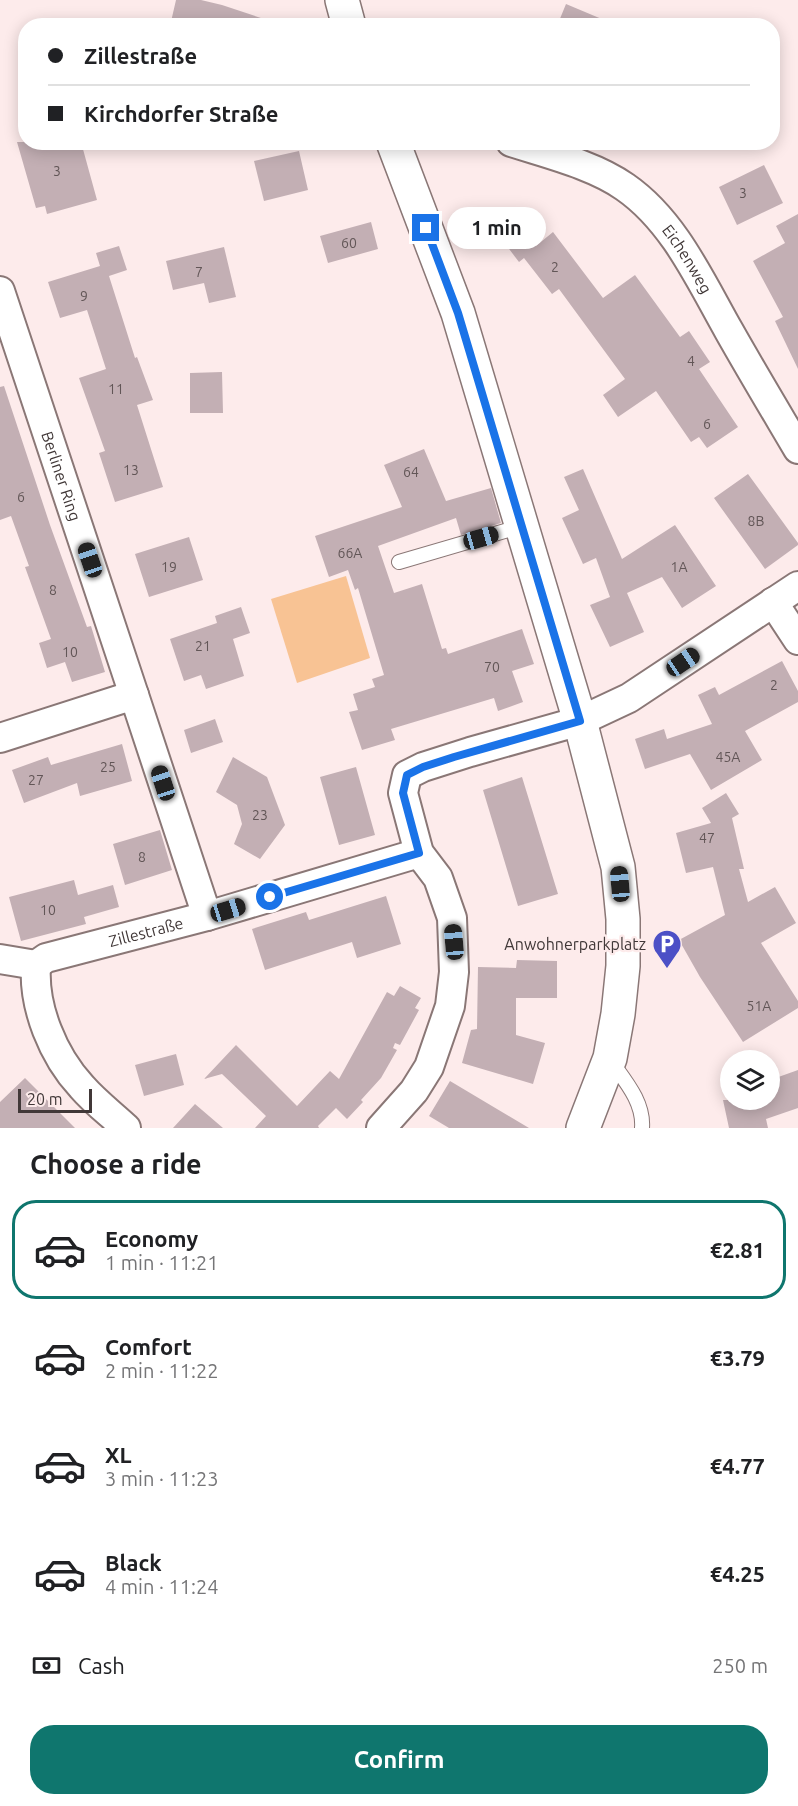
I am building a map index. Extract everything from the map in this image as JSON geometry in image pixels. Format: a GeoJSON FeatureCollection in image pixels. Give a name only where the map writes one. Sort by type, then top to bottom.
{"type":"FeatureCollection","features":[{"type":"Feature","properties":{"kind":"street"},"geometry":{"type":"LineString","coordinates":[[342,0],[347,18]]}},
{"type":"Feature","properties":{"kind":"street"},"geometry":{"type":"LineString","coordinates":[[396,150],[458,313],[580,721],[618,867],[623,919],[623,966],[618,1014],[610,1058],[583,1128]]}},
{"type":"Feature","properties":{"kind":"street","name":"Eichenweg"},"geometry":{"type":"LineString","coordinates":[[534,150],[600,173],[625,187],[650,208],[672,234],[694,269],[798,449]]}},
{"type":"Feature","properties":{"kind":"street","name":"Berliner Ring"},"geometry":{"type":"LineString","coordinates":[[0,291],[207,916]]}},
{"type":"Feature","properties":{"kind":"street"},"geometry":{"type":"LineString","coordinates":[[381,1128],[414,1091],[429,1067],[450,1006],[454,972],[452,918],[438,878],[419,853],[403,793],[407,775],[423,767],[461,755],[580,721],[629,698],[798,586]]}},
{"type":"Feature","properties":{"kind":"street"},"geometry":{"type":"LineString","coordinates":[[773,602],[798,640]]}},
{"type":"Feature","properties":{"kind":"street"},"geometry":{"type":"LineString","coordinates":[[0,738],[134,694]]}},
{"type":"Feature","properties":{"kind":"street","name":"Zillestraße"},"geometry":{"type":"LineString","coordinates":[[36,965],[46,958],[207,916],[419,853]]}},
{"type":"Feature","properties":{"kind":"street"},"geometry":{"type":"LineString","coordinates":[[0,959],[36,965],[35,977],[41,1010],[51,1043],[81,1087],[126,1128]]}},
{"type":"Feature","properties":{"kind":"lane"},"geometry":{"type":"LineString","coordinates":[[399,562],[522,526]]}},
{"type":"Feature","properties":{"kind":"lane"},"geometry":{"type":"LineString","coordinates":[[610,1058],[631,1089],[640,1108],[642,1128]]}},
{"type":"Feature","properties":{"kind":"shaded area"},"geometry":{"type":"Polygon","coordinates":[[[346,576],[370,658],[297,683],[271,599],[346,576]]]}},
{"type":"Feature","properties":{"kind":"building"},"geometry":{"type":"Polygon","coordinates":[[[176,0],[201,0],[261,18],[172,18],[176,0]]]}},
{"type":"Feature","properties":{"kind":"building"},"geometry":{"type":"Polygon","coordinates":[[[566,4],[599,18],[560,18],[566,4]]]}},
{"type":"Feature","properties":{"kind":"building"},"geometry":{"type":"Polygon","coordinates":[[[19,150],[83,150],[97,200],[47,214],[45,206],[36,208],[19,150]]]}},
{"type":"Feature","properties":{"kind":"building"},"geometry":{"type":"Polygon","coordinates":[[[299,151],[308,190],[264,201],[254,161],[299,151]]]}},
{"type":"Feature","properties":{"kind":"building"},"geometry":{"type":"Polygon","coordinates":[[[764,165],[783,203],[737,225],[719,187],[764,165]]]}},
{"type":"Feature","properties":{"kind":"building"},"geometry":{"type":"Polygon","coordinates":[[[798,214],[798,369],[775,321],[783,317],[753,261],[785,243],[776,226],[798,214]]]}},
{"type":"Feature","properties":{"kind":"building"},"geometry":{"type":"Polygon","coordinates":[[[371,222],[378,249],[328,263],[320,236],[371,222]]]}},
{"type":"Feature","properties":{"kind":"building"},"geometry":{"type":"Polygon","coordinates":[[[524,231],[536,246],[553,232],[603,298],[635,275],[680,337],[689,331],[710,362],[699,369],[738,427],[707,448],[699,437],[691,442],[656,391],[618,417],[603,395],[625,379],[559,289],[552,294],[524,258],[519,262],[506,245],[524,231]]]}},
{"type":"Feature","properties":{"kind":"building"},"geometry":{"type":"Polygon","coordinates":[[[119,246],[127,270],[109,276],[135,358],[137,357],[153,400],[137,405],[163,487],[115,502],[99,453],[105,451],[79,378],[106,369],[87,310],[60,318],[48,282],[100,266],[96,253],[119,246]]]}},
{"type":"Feature","properties":{"kind":"building"},"geometry":{"type":"Polygon","coordinates":[[[224,247],[236,297],[209,303],[204,283],[173,290],[166,261],[224,247]]]}},
{"type":"Feature","properties":{"kind":"building"},"geometry":{"type":"Polygon","coordinates":[[[222,372],[223,413],[190,413],[190,373],[222,372]]]}},
{"type":"Feature","properties":{"kind":"building"},"geometry":{"type":"Polygon","coordinates":[[[4,386],[50,525],[87,627],[91,626],[105,672],[72,682],[65,662],[47,668],[39,643],[51,639],[25,567],[29,566],[11,516],[0,520],[0,387],[4,386]]]}},
{"type":"Feature","properties":{"kind":"building"},"geometry":{"type":"Polygon","coordinates":[[[424,449],[446,501],[491,488],[501,523],[461,535],[456,518],[378,546],[394,593],[422,584],[442,649],[446,648],[448,654],[522,629],[534,664],[512,671],[523,702],[498,711],[494,698],[391,729],[395,740],[362,750],[349,712],[358,710],[353,694],[375,687],[372,679],[384,675],[358,588],[355,590],[348,570],[329,577],[315,536],[402,507],[384,465],[424,449]]]}},
{"type":"Feature","properties":{"kind":"building"},"geometry":{"type":"Polygon","coordinates":[[[583,469],[622,559],[675,525],[716,586],[682,608],[662,577],[627,593],[644,632],[610,647],[590,605],[610,597],[596,558],[583,564],[562,518],[579,510],[564,477],[583,469]]]}},
{"type":"Feature","properties":{"kind":"building"},"geometry":{"type":"Polygon","coordinates":[[[748,474],[798,543],[765,569],[714,498],[748,474]]]}},
{"type":"Feature","properties":{"kind":"building"},"geometry":{"type":"Polygon","coordinates":[[[189,537],[203,580],[149,597],[135,554],[189,537]]]}},
{"type":"Feature","properties":{"kind":"building"},"geometry":{"type":"Polygon","coordinates":[[[241,607],[250,633],[233,639],[244,676],[206,689],[201,675],[184,681],[170,639],[217,623],[215,616],[241,607]]]}},
{"type":"Feature","properties":{"kind":"building"},"geometry":{"type":"Polygon","coordinates":[[[782,661],[798,691],[798,702],[745,731],[762,760],[711,790],[690,754],[645,769],[635,739],[664,729],[667,739],[712,724],[698,695],[715,687],[719,695],[782,661]]]}},
{"type":"Feature","properties":{"kind":"building"},"geometry":{"type":"Polygon","coordinates":[[[215,719],[223,742],[191,753],[184,730],[215,719]]]}},
{"type":"Feature","properties":{"kind":"building"},"geometry":{"type":"Polygon","coordinates":[[[122,744],[132,781],[80,796],[77,783],[24,803],[12,770],[48,757],[51,765],[122,744]]]}},
{"type":"Feature","properties":{"kind":"building"},"geometry":{"type":"Polygon","coordinates":[[[233,757],[267,777],[285,825],[260,859],[234,844],[242,824],[237,805],[216,792],[233,757]]]}},
{"type":"Feature","properties":{"kind":"building"},"geometry":{"type":"Polygon","coordinates":[[[356,767],[375,835],[339,845],[320,777],[356,767]]]}},
{"type":"Feature","properties":{"kind":"building"},"geometry":{"type":"Polygon","coordinates":[[[522,777],[558,894],[518,906],[483,790],[522,777]]]}},
{"type":"Feature","properties":{"kind":"building"},"geometry":{"type":"Polygon","coordinates":[[[726,793],[739,814],[732,818],[744,869],[739,869],[748,902],[775,887],[796,923],[761,943],[798,1001],[798,1008],[743,1042],[700,977],[679,940],[725,915],[713,867],[686,873],[676,833],[711,823],[702,808],[726,793]]]}},
{"type":"Feature","properties":{"kind":"building"},"geometry":{"type":"Polygon","coordinates":[[[160,830],[172,870],[125,885],[113,844],[160,830]]]}},
{"type":"Feature","properties":{"kind":"building"},"geometry":{"type":"Polygon","coordinates":[[[74,880],[78,895],[113,885],[119,907],[84,917],[86,924],[21,941],[9,897],[74,880]]]}},
{"type":"Feature","properties":{"kind":"building"},"geometry":{"type":"Polygon","coordinates":[[[386,896],[401,944],[357,958],[352,942],[265,970],[252,929],[306,912],[309,920],[386,896]]]}},
{"type":"Feature","properties":{"kind":"building"},"geometry":{"type":"Polygon","coordinates":[[[517,960],[557,961],[557,998],[516,998],[516,1035],[545,1043],[533,1084],[462,1063],[471,1030],[477,1029],[478,967],[516,968],[517,960]]]}},
{"type":"Feature","properties":{"kind":"building"},"geometry":{"type":"Polygon","coordinates":[[[400,986],[421,998],[415,1008],[419,1010],[400,1045],[395,1043],[393,1048],[397,1050],[381,1078],[347,1119],[336,1108],[318,1126],[319,1128],[255,1128],[266,1116],[222,1074],[204,1079],[236,1045],[297,1106],[330,1071],[339,1079],[387,992],[394,996],[400,986]]]}},
{"type":"Feature","properties":{"kind":"building"},"geometry":{"type":"Polygon","coordinates":[[[176,1054],[184,1085],[144,1096],[135,1065],[176,1054]]]}},
{"type":"Feature","properties":{"kind":"building"},"geometry":{"type":"Polygon","coordinates":[[[798,1070],[798,1108],[766,1119],[768,1128],[729,1128],[725,1110],[780,1110],[780,1076],[798,1070]]]}},
{"type":"Feature","properties":{"kind":"building"},"geometry":{"type":"Polygon","coordinates":[[[25,1078],[75,1128],[0,1128],[0,1102],[25,1078]]]}},
{"type":"Feature","properties":{"kind":"building"},"geometry":{"type":"Polygon","coordinates":[[[450,1081],[529,1128],[449,1128],[429,1116],[450,1081]]]}},
{"type":"Feature","properties":{"kind":"building"},"geometry":{"type":"Polygon","coordinates":[[[195,1104],[223,1128],[173,1128],[195,1104]]]}},
{"type":"Feature","properties":{"kind":"place","name":"Anwohnerparkplatz"},"geometry":{"type":"Point","coordinates":[667,970]}},
{"type":"Feature","properties":{"kind":"route"},"geometry":{"type":"LineString","coordinates":[[270,897],[419,853],[403,793],[407,775],[454,757],[580,721],[458,313],[426,228]]}}]}
